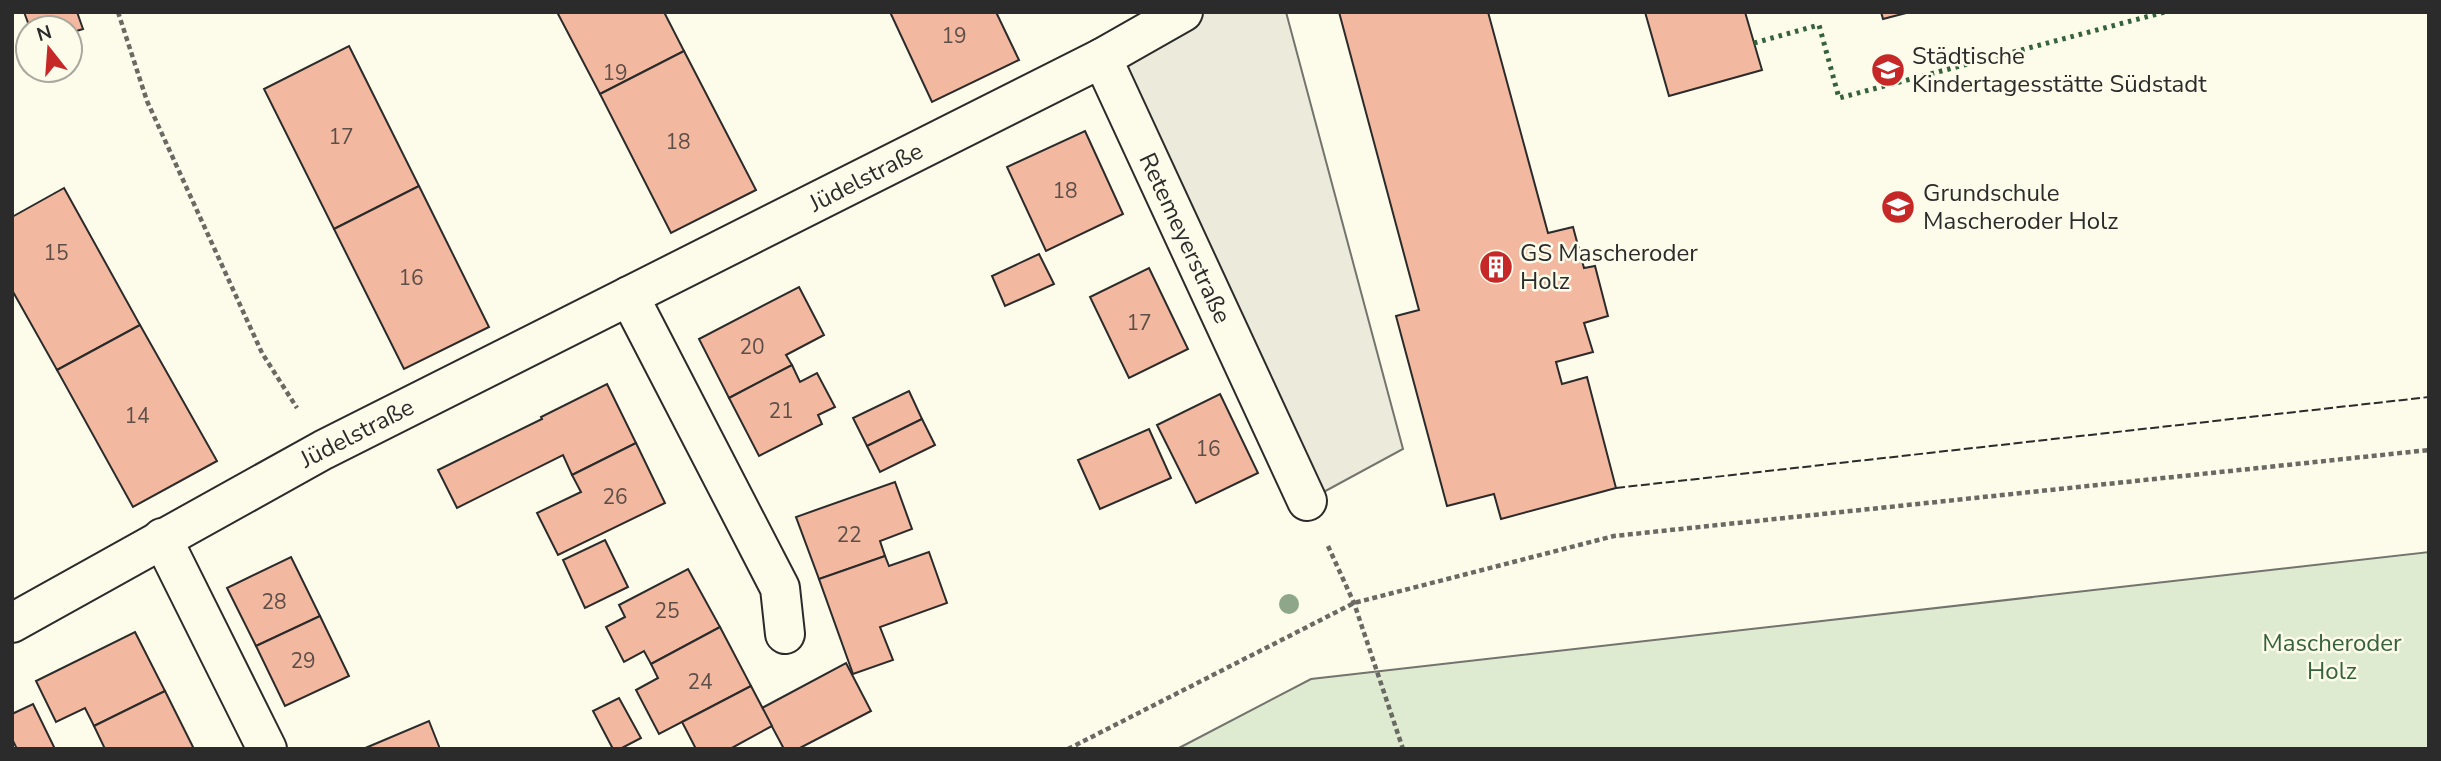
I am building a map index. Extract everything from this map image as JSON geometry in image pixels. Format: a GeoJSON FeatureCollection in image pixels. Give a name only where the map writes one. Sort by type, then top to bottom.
{"type":"FeatureCollection","features":[{"type":"Feature","properties":{"kind":"street"},"geometry":{"type":"LineString","coordinates":[[1102,58],[1183,12]]}},
{"type":"Feature","properties":{"kind":"street","name":"Jüdelstraße"},"geometry":{"type":"LineString","coordinates":[[12,623],[323,450],[1102,58]]}},
{"type":"Feature","properties":{"kind":"street","name":"Retemeyerstraße"},"geometry":{"type":"LineString","coordinates":[[1102,58],[1307,501]]}},
{"type":"Feature","properties":{"kind":"street"},"geometry":{"type":"LineString","coordinates":[[629,296],[780,588],[785,634]]}},
{"type":"Feature","properties":{"kind":"street"},"geometry":{"type":"LineString","coordinates":[[162,538],[267,749]]}},
{"type":"Feature","properties":{"kind":"path"},"geometry":{"type":"LineString","coordinates":[[118,12],[147,101],[262,353],[323,450]]}},
{"type":"Feature","properties":{"kind":"path"},"geometry":{"type":"LineString","coordinates":[[1068,749],[1354,603],[1614,536],[2429,450]]}},
{"type":"Feature","properties":{"kind":"path"},"geometry":{"type":"LineString","coordinates":[[1307,501],[1354,603],[1403,749]]}},
{"type":"Feature","properties":{"kind":"green space","name":"Mascheroder Holz"},"geometry":{"type":"Polygon","coordinates":[[[2429,552],[2429,749],[1177,749],[1311,679],[2429,552]]]}},
{"type":"Feature","properties":{"kind":"shaded area"},"geometry":{"type":"Polygon","coordinates":[[[1183,12],[1286,12],[1403,449],[1307,501],[1102,58],[1183,12]]]}},
{"type":"Feature","properties":{"kind":"building"},"geometry":{"type":"Polygon","coordinates":[[[24,12],[78,14],[25,14],[24,12]]]}},
{"type":"Feature","properties":{"kind":"building"},"geometry":{"type":"Polygon","coordinates":[[[557,12],[664,12],[684,51],[600,94],[557,12]]]}},
{"type":"Feature","properties":{"kind":"building"},"geometry":{"type":"Polygon","coordinates":[[[890,12],[996,12],[1019,60],[932,102],[890,12]]]}},
{"type":"Feature","properties":{"kind":"building","name":"GS Mascheroder Holz"},"geometry":{"type":"Polygon","coordinates":[[[1339,12],[1488,12],[1548,233],[1573,227],[1584,268],[1595,266],[1608,316],[1584,323],[1593,352],[1556,362],[1562,384],[1587,377],[1616,488],[1501,519],[1494,494],[1447,506],[1396,316],[1419,310],[1339,12]]]}},
{"type":"Feature","properties":{"kind":"building"},"geometry":{"type":"Polygon","coordinates":[[[1645,12],[1745,12],[1762,70],[1669,96],[1645,12]]]}},
{"type":"Feature","properties":{"kind":"building"},"geometry":{"type":"Polygon","coordinates":[[[1881,12],[1910,12],[1883,19],[1881,12]]]}},
{"type":"Feature","properties":{"kind":"building"},"geometry":{"type":"Polygon","coordinates":[[[349,46],[419,186],[334,229],[264,89],[349,46]]]}},
{"type":"Feature","properties":{"kind":"building"},"geometry":{"type":"Polygon","coordinates":[[[684,51],[756,190],[671,233],[600,94],[684,51]]]}},
{"type":"Feature","properties":{"kind":"building"},"geometry":{"type":"Polygon","coordinates":[[[1085,131],[1123,214],[1046,251],[1007,167],[1085,131]]]}},
{"type":"Feature","properties":{"kind":"building"},"geometry":{"type":"Polygon","coordinates":[[[419,186],[489,327],[404,369],[334,229],[419,186]]]}},
{"type":"Feature","properties":{"kind":"building"},"geometry":{"type":"Polygon","coordinates":[[[64,188],[140,325],[57,370],[12,290],[12,217],[64,188]]]}},
{"type":"Feature","properties":{"kind":"building"},"geometry":{"type":"Polygon","coordinates":[[[1039,254],[1054,284],[1005,306],[992,276],[1039,254]]]}},
{"type":"Feature","properties":{"kind":"building"},"geometry":{"type":"Polygon","coordinates":[[[1149,268],[1188,349],[1129,378],[1090,297],[1149,268]]]}},
{"type":"Feature","properties":{"kind":"building"},"geometry":{"type":"Polygon","coordinates":[[[799,287],[824,335],[786,355],[792,365],[729,398],[699,339],[799,287]]]}},
{"type":"Feature","properties":{"kind":"building"},"geometry":{"type":"Polygon","coordinates":[[[140,325],[217,461],[133,507],[57,370],[140,325]]]}},
{"type":"Feature","properties":{"kind":"building"},"geometry":{"type":"Polygon","coordinates":[[[792,365],[800,382],[817,373],[835,407],[818,415],[822,424],[759,456],[729,398],[792,365]]]}},
{"type":"Feature","properties":{"kind":"building"},"geometry":{"type":"Polygon","coordinates":[[[607,384],[636,443],[572,475],[563,455],[457,508],[438,470],[607,384]]]}},
{"type":"Feature","properties":{"kind":"building"},"geometry":{"type":"Polygon","coordinates":[[[909,391],[922,419],[867,446],[853,418],[909,391]]]}},
{"type":"Feature","properties":{"kind":"building"},"geometry":{"type":"Polygon","coordinates":[[[1220,394],[1258,473],[1196,503],[1157,425],[1220,394]]]}},
{"type":"Feature","properties":{"kind":"building"},"geometry":{"type":"Polygon","coordinates":[[[922,419],[935,445],[880,472],[867,446],[922,419]]]}},
{"type":"Feature","properties":{"kind":"building"},"geometry":{"type":"Polygon","coordinates":[[[1149,429],[1171,478],[1100,509],[1078,460],[1149,429]]]}},
{"type":"Feature","properties":{"kind":"building"},"geometry":{"type":"Polygon","coordinates":[[[636,443],[665,503],[558,555],[537,513],[581,492],[572,475],[636,443]]]}},
{"type":"Feature","properties":{"kind":"building"},"geometry":{"type":"Polygon","coordinates":[[[895,482],[912,529],[880,541],[885,556],[819,579],[796,517],[895,482]]]}},
{"type":"Feature","properties":{"kind":"building"},"geometry":{"type":"Polygon","coordinates":[[[605,540],[628,587],[585,608],[563,560],[605,540]]]}},
{"type":"Feature","properties":{"kind":"building"},"geometry":{"type":"Polygon","coordinates":[[[929,552],[947,603],[880,627],[893,660],[853,674],[819,579],[885,556],[889,566],[929,552]]]}},
{"type":"Feature","properties":{"kind":"building"},"geometry":{"type":"Polygon","coordinates":[[[291,557],[320,616],[256,646],[227,588],[291,557]]]}},
{"type":"Feature","properties":{"kind":"building"},"geometry":{"type":"Polygon","coordinates":[[[688,569],[720,627],[651,664],[644,651],[624,662],[606,627],[625,617],[619,605],[688,569]]]}},
{"type":"Feature","properties":{"kind":"building"},"geometry":{"type":"Polygon","coordinates":[[[320,616],[349,676],[285,706],[256,646],[320,616]]]}},
{"type":"Feature","properties":{"kind":"building"},"geometry":{"type":"Polygon","coordinates":[[[720,627],[751,686],[659,734],[636,690],[658,678],[651,664],[720,627]]]}},
{"type":"Feature","properties":{"kind":"building"},"geometry":{"type":"Polygon","coordinates":[[[135,632],[165,691],[94,726],[85,708],[56,722],[36,681],[135,632]]]}},
{"type":"Feature","properties":{"kind":"building"},"geometry":{"type":"Polygon","coordinates":[[[846,663],[871,711],[798,749],[784,749],[762,708],[846,663]]]}},
{"type":"Feature","properties":{"kind":"building"},"geometry":{"type":"Polygon","coordinates":[[[751,686],[772,726],[730,749],[696,749],[682,722],[751,686]]]}},
{"type":"Feature","properties":{"kind":"building"},"geometry":{"type":"Polygon","coordinates":[[[165,691],[194,749],[105,749],[94,726],[165,691]]]}},
{"type":"Feature","properties":{"kind":"building"},"geometry":{"type":"Polygon","coordinates":[[[619,698],[641,738],[620,749],[613,749],[593,711],[619,698]]]}},
{"type":"Feature","properties":{"kind":"building"},"geometry":{"type":"Polygon","coordinates":[[[33,704],[55,749],[17,749],[12,739],[12,714],[33,704]]]}},
{"type":"Feature","properties":{"kind":"building"},"geometry":{"type":"Polygon","coordinates":[[[429,721],[440,749],[363,749],[429,721]]]}},
{"type":"Feature","properties":{"kind":"hedge"},"geometry":{"type":"LineString","coordinates":[[1754,43],[1819,25],[1839,98],[2165,12]]}},
{"type":"Feature","properties":{"kind":"fence"},"geometry":{"type":"LineString","coordinates":[[1616,488],[2429,397]]}},
{"type":"Feature","properties":{"kind":"place","name":"Städtische Kindertagesstätte Südstadt"},"geometry":{"type":"Point","coordinates":[1888,70]}},
{"type":"Feature","properties":{"kind":"place","name":"Grundschule Mascheroder Holz"},"geometry":{"type":"Point","coordinates":[1898,207]}},
{"type":"Feature","properties":{"kind":"place","name":"GS Mascheroder Holz"},"geometry":{"type":"Point","coordinates":[1496,267]}}]}
